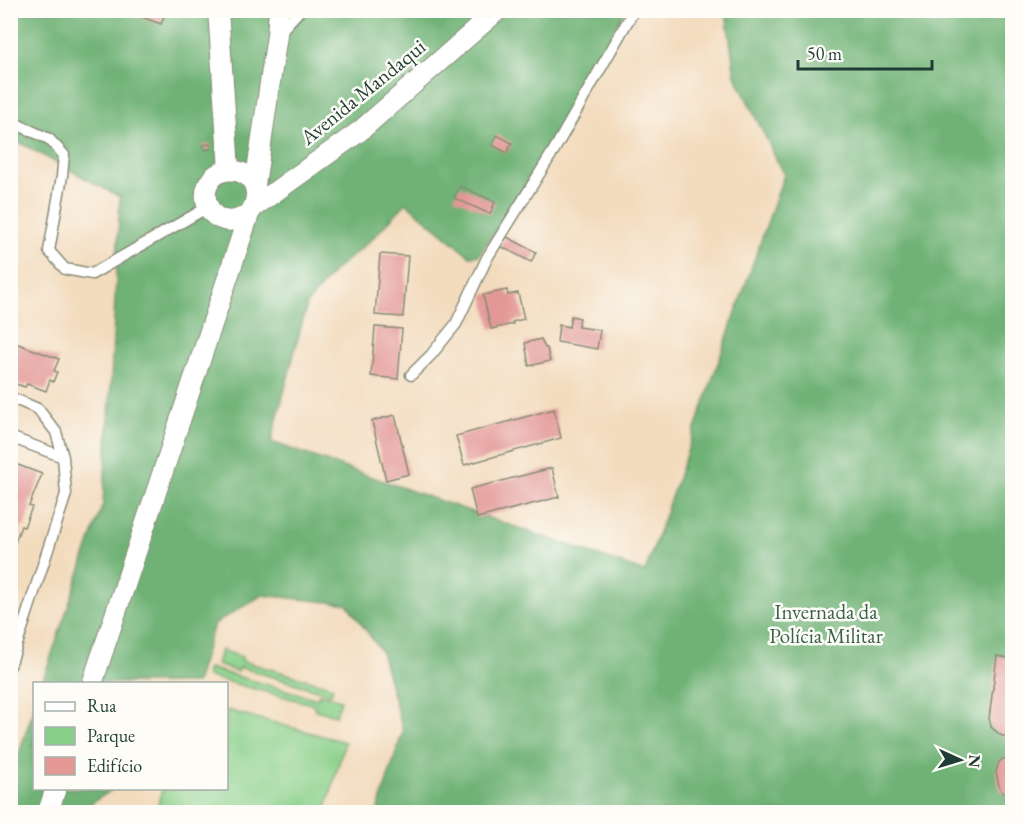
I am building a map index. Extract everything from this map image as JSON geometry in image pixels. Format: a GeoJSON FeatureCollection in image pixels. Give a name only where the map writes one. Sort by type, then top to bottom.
{"type":"FeatureCollection","features":[{"type":"Feature","properties":{"kind":"street"},"geometry":{"type":"LineString","coordinates":[[218,10],[229,170]]}},
{"type":"Feature","properties":{"kind":"street"},"geometry":{"type":"LineString","coordinates":[[93,682],[257,195],[255,185],[279,10]]}},
{"type":"Feature","properties":{"kind":"street","name":"Avenida Mandaqui"},"geometry":{"type":"LineString","coordinates":[[252,210],[360,131],[498,10]]}},
{"type":"Feature","properties":{"kind":"street"},"geometry":{"type":"LineString","coordinates":[[252,210],[241,220],[231,222],[222,220],[208,207],[207,187],[212,179],[229,170],[240,171],[255,185]]}},
{"type":"Feature","properties":{"kind":"street"},"geometry":{"type":"LineString","coordinates":[[48,813],[57,790]]}},
{"type":"Feature","properties":{"kind":"lane"},"geometry":{"type":"LineString","coordinates":[[277,35],[300,10]]}},
{"type":"Feature","properties":{"kind":"lane"},"geometry":{"type":"LineString","coordinates":[[411,375],[456,324],[492,250],[554,150],[634,10]]}},
{"type":"Feature","properties":{"kind":"lane"},"geometry":{"type":"LineString","coordinates":[[10,121],[49,139],[64,155],[49,251],[65,269],[92,274],[208,207]]}},
{"type":"Feature","properties":{"kind":"lane"},"geometry":{"type":"LineString","coordinates":[[10,397],[38,409],[56,432],[63,457],[66,494],[10,666]]}},
{"type":"Feature","properties":{"kind":"lane"},"geometry":{"type":"LineString","coordinates":[[10,437],[63,457]]}},
{"type":"Feature","properties":{"kind":"green space","name":"Invernada da Polícia Militar"},"geometry":{"type":"Polygon","coordinates":[[[10,11],[625,11],[532,176],[479,255],[470,256],[406,203],[373,238],[332,273],[307,304],[271,442],[645,572],[784,175],[735,75],[726,11],[1012,11],[1012,812],[377,812],[403,731],[381,651],[347,604],[262,595],[214,624],[196,682],[42,682],[103,504],[120,197],[11,138],[10,11]]]}},
{"type":"Feature","properties":{"kind":"green space"},"geometry":{"type":"Polygon","coordinates":[[[221,650],[242,657],[242,661],[333,687],[331,694],[239,667],[238,672],[217,665],[221,650]]]}},
{"type":"Feature","properties":{"kind":"green space"},"geometry":{"type":"Polygon","coordinates":[[[208,668],[317,699],[319,694],[341,700],[336,715],[315,710],[315,705],[206,676],[208,668]]]}},
{"type":"Feature","properties":{"kind":"green space"},"geometry":{"type":"Polygon","coordinates":[[[33,710],[33,790],[112,790],[86,807],[89,812],[11,812],[11,778],[33,710]]]}},
{"type":"Feature","properties":{"kind":"green space"},"geometry":{"type":"Polygon","coordinates":[[[228,710],[345,742],[325,812],[156,812],[162,790],[228,790],[228,710]]]}},
{"type":"Feature","properties":{"kind":"building"},"geometry":{"type":"Polygon","coordinates":[[[122,10],[149,10],[164,16],[161,24],[122,10]]]}},
{"type":"Feature","properties":{"kind":"building"},"geometry":{"type":"Polygon","coordinates":[[[497,135],[512,143],[507,153],[492,145],[497,135]]]}},
{"type":"Feature","properties":{"kind":"building"},"geometry":{"type":"Polygon","coordinates":[[[211,144],[211,149],[204,150],[203,145],[211,144]]]}},
{"type":"Feature","properties":{"kind":"building"},"geometry":{"type":"Polygon","coordinates":[[[460,186],[495,202],[490,214],[454,198],[460,186]]]}},
{"type":"Feature","properties":{"kind":"building"},"geometry":{"type":"Polygon","coordinates":[[[505,236],[536,252],[531,262],[500,246],[505,236]]]}},
{"type":"Feature","properties":{"kind":"building"},"geometry":{"type":"Polygon","coordinates":[[[380,254],[408,256],[403,317],[375,315],[380,254]]]}},
{"type":"Feature","properties":{"kind":"building"},"geometry":{"type":"Polygon","coordinates":[[[507,290],[508,295],[518,293],[524,319],[491,329],[483,295],[507,290]]]}},
{"type":"Feature","properties":{"kind":"building"},"geometry":{"type":"Polygon","coordinates":[[[571,316],[580,318],[578,327],[600,330],[597,349],[557,342],[559,325],[569,327],[571,316]]]}},
{"type":"Feature","properties":{"kind":"building"},"geometry":{"type":"Polygon","coordinates":[[[375,327],[402,329],[398,379],[371,376],[375,327]]]}},
{"type":"Feature","properties":{"kind":"building"},"geometry":{"type":"Polygon","coordinates":[[[541,339],[547,348],[550,361],[529,366],[525,343],[541,339]]]}},
{"type":"Feature","properties":{"kind":"building"},"geometry":{"type":"Polygon","coordinates":[[[10,341],[59,359],[54,371],[57,372],[53,382],[50,380],[46,391],[27,384],[25,387],[10,382],[10,341]]]}},
{"type":"Feature","properties":{"kind":"building"},"geometry":{"type":"Polygon","coordinates":[[[554,409],[561,438],[464,465],[456,436],[554,409]]]}},
{"type":"Feature","properties":{"kind":"building"},"geometry":{"type":"Polygon","coordinates":[[[395,415],[409,474],[386,480],[372,421],[395,415]]]}},
{"type":"Feature","properties":{"kind":"building"},"geometry":{"type":"Polygon","coordinates":[[[10,462],[42,474],[29,506],[32,507],[24,527],[21,526],[11,554],[10,462]]]}},
{"type":"Feature","properties":{"kind":"building"},"geometry":{"type":"Polygon","coordinates":[[[552,468],[559,497],[477,518],[470,489],[552,468]]]}},
{"type":"Feature","properties":{"kind":"building"},"geometry":{"type":"Polygon","coordinates":[[[997,656],[1012,659],[1012,736],[999,734],[991,727],[989,719],[997,656]]]}},
{"type":"Feature","properties":{"kind":"building"},"geometry":{"type":"Polygon","coordinates":[[[1012,756],[1011,796],[1002,792],[996,772],[999,762],[1012,756]]]}}]}
